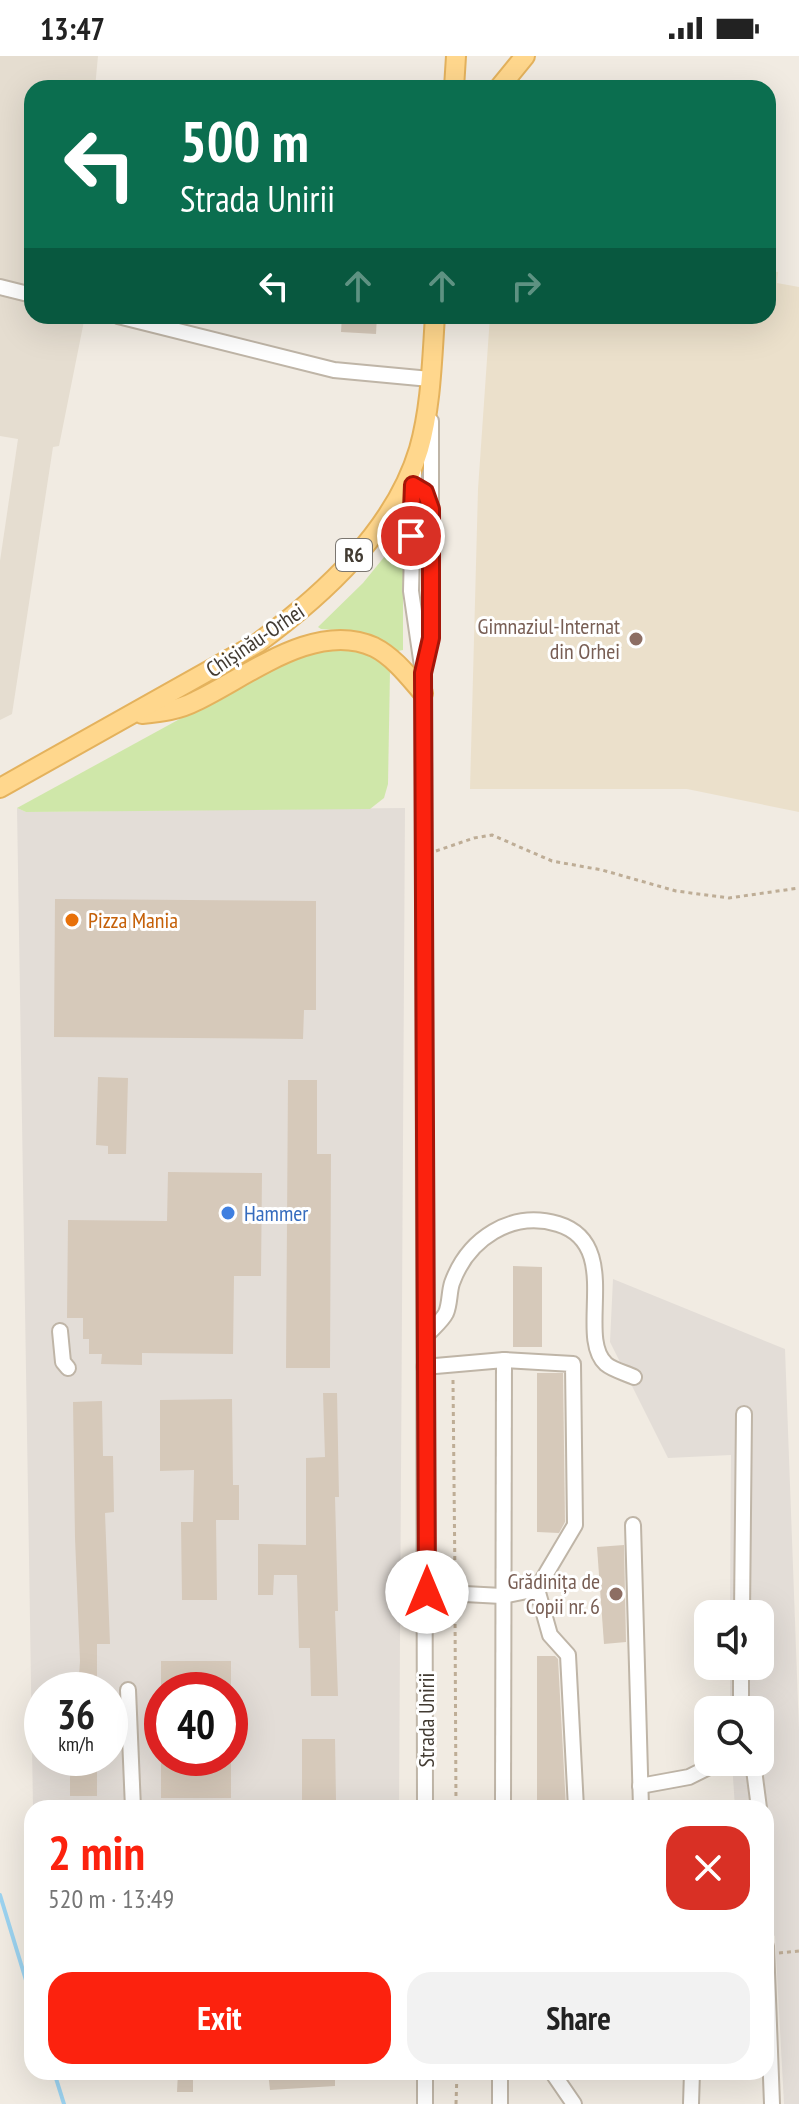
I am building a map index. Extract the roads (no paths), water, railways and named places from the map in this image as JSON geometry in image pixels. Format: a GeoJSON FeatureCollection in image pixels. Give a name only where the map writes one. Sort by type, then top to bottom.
{"type":"FeatureCollection","features":[{"type":"Feature","properties":{"kind":"main road"},"geometry":{"type":"LineString","coordinates":[[454,80],[456,56]]}},
{"type":"Feature","properties":{"kind":"main road"},"geometry":{"type":"LineString","coordinates":[[506,80],[525,56]]}},
{"type":"Feature","properties":{"kind":"main road","name":"Chișinău-Orhei"},"geometry":{"type":"LineString","coordinates":[[0,788],[258,643],[287,622],[326,586],[379,526],[408,486],[425,420],[434,324]]}},
{"type":"Feature","properties":{"kind":"main road"},"geometry":{"type":"LineString","coordinates":[[131,715],[168,711],[194,702],[299,647],[340,641],[373,647],[387,655],[423,693]]}},
{"type":"Feature","properties":{"kind":"street"},"geometry":{"type":"LineString","coordinates":[[0,287],[24,293]]}},
{"type":"Feature","properties":{"kind":"street"},"geometry":{"type":"LineString","coordinates":[[151,324],[334,370],[430,379]]}},
{"type":"Feature","properties":{"kind":"street","name":"Strada Unirii"},"geometry":{"type":"LineString","coordinates":[[423,673],[431,638],[430,379]]}},
{"type":"Feature","properties":{"kind":"street"},"geometry":{"type":"LineString","coordinates":[[408,486],[425,492],[431,509]]}},
{"type":"Feature","properties":{"kind":"street","name":"Strada Unirii"},"geometry":{"type":"LineString","coordinates":[[408,486],[411,591],[423,673],[425,1800]]}},
{"type":"Feature","properties":{"kind":"street"},"geometry":{"type":"LineString","coordinates":[[426,1336],[446,1314],[451,1285],[476,1243],[498,1228],[518,1222],[544,1221],[562,1225],[583,1239],[593,1258],[597,1348],[606,1364],[634,1377]]}},
{"type":"Feature","properties":{"kind":"street"},"geometry":{"type":"LineString","coordinates":[[60,1331],[63,1362],[68,1368]]}},
{"type":"Feature","properties":{"kind":"street"},"geometry":{"type":"LineString","coordinates":[[424,1367],[504,1360],[573,1364],[575,1525],[537,1589],[550,1635],[568,1655],[576,1800]]}},
{"type":"Feature","properties":{"kind":"street"},"geometry":{"type":"LineString","coordinates":[[503,1800],[504,1360]]}},
{"type":"Feature","properties":{"kind":"street"},"geometry":{"type":"LineString","coordinates":[[742,1600],[744,1414]]}},
{"type":"Feature","properties":{"kind":"street"},"geometry":{"type":"LineString","coordinates":[[633,1525],[641,1800]]}},
{"type":"Feature","properties":{"kind":"street"},"geometry":{"type":"LineString","coordinates":[[427,1592],[502,1596],[537,1589]]}},
{"type":"Feature","properties":{"kind":"street"},"geometry":{"type":"LineString","coordinates":[[128,1690],[133,1800]]}},
{"type":"Feature","properties":{"kind":"street"},"geometry":{"type":"LineString","coordinates":[[640,1786],[694,1774]]}},
{"type":"Feature","properties":{"kind":"street"},"geometry":{"type":"LineString","coordinates":[[755,1776],[758,1800]]}},
{"type":"Feature","properties":{"kind":"street"},"geometry":{"type":"LineString","coordinates":[[425,2080],[425,2104]]}},
{"type":"Feature","properties":{"kind":"street"},"geometry":{"type":"LineString","coordinates":[[500,2080],[500,2104]]}},
{"type":"Feature","properties":{"kind":"street"},"geometry":{"type":"LineString","coordinates":[[558,2080],[574,2104]]}},
{"type":"Feature","properties":{"kind":"street"},"geometry":{"type":"LineString","coordinates":[[691,2104],[692,2080]]}},
{"type":"Feature","properties":{"kind":"street"},"geometry":{"type":"LineString","coordinates":[[771,2080],[772,2104]]}},
{"type":"Feature","properties":{"kind":"waterway"},"geometry":{"type":"LineString","coordinates":[[0,1895],[24,1974]]}},
{"type":"Feature","properties":{"kind":"waterway"},"geometry":{"type":"LineString","coordinates":[[56,2080],[64,2104]]}},
{"type":"Feature","properties":{"kind":"place","name":"Gimnaziul-Internat din Orhei"},"geometry":{"type":"Point","coordinates":[636,639]}},
{"type":"Feature","properties":{"kind":"place","name":"Pizza Mania"},"geometry":{"type":"Point","coordinates":[72,920]}},
{"type":"Feature","properties":{"kind":"place","name":"Hammer"},"geometry":{"type":"Point","coordinates":[228,1213]}},
{"type":"Feature","properties":{"kind":"place","name":"Grădinița de Copii nr. 6"},"geometry":{"type":"Point","coordinates":[616,1594]}}]}
